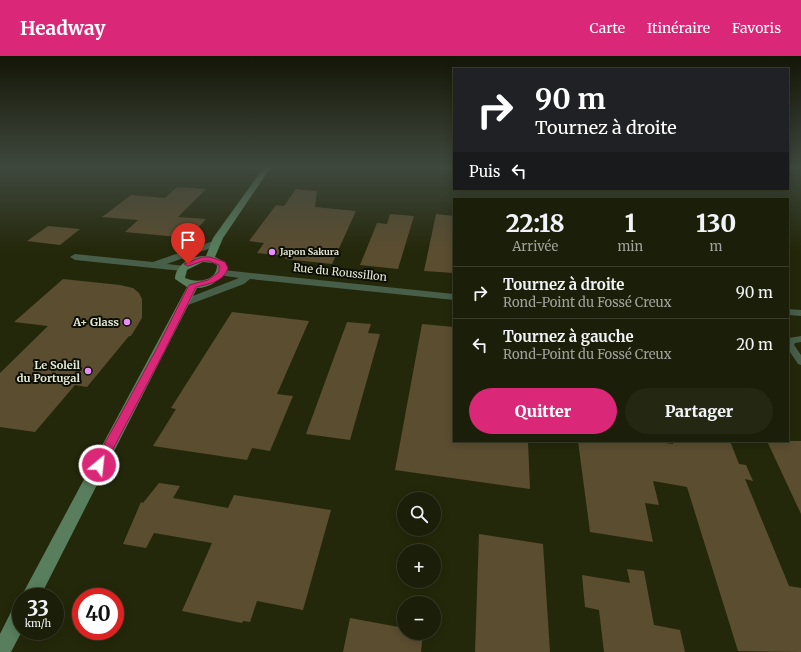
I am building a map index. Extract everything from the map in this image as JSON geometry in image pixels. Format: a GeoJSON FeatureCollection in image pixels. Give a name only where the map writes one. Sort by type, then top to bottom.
{"type":"FeatureCollection","features":[{"type":"Feature","properties":{"kind":"street"},"geometry":{"type":"LineString","coordinates":[[210,259],[216,243],[249,195]]}},
{"type":"Feature","properties":{"kind":"street"},"geometry":{"type":"LineString","coordinates":[[154,266],[216,243]]}},
{"type":"Feature","properties":{"kind":"street"},"geometry":{"type":"LineString","coordinates":[[75,257],[182,268],[195,261],[210,259],[222,263],[224,268],[223,273],[211,282],[193,285],[184,283],[180,279],[179,274],[182,268]]}},
{"type":"Feature","properties":{"kind":"street","name":"Rue du Roussillon"},"geometry":{"type":"LineString","coordinates":[[223,273],[453,297]]}},
{"type":"Feature","properties":{"kind":"street"},"geometry":{"type":"LineString","coordinates":[[184,303],[240,282],[247,276]]}},
{"type":"Feature","properties":{"kind":"street"},"geometry":{"type":"LineString","coordinates":[[35,588],[193,285]]}},
{"type":"Feature","properties":{"kind":"street"},"geometry":{"type":"LineString","coordinates":[[1,652],[12,631]]}},
{"type":"Feature","properties":{"kind":"lane"},"geometry":{"type":"LineString","coordinates":[[789,312],[801,314]]}},
{"type":"Feature","properties":{"kind":"lane"},"geometry":{"type":"LineString","coordinates":[[801,339],[792,340],[790,345],[801,362]]}},
{"type":"Feature","properties":{"kind":"building"},"geometry":{"type":"Polygon","coordinates":[[[131,195],[165,198],[168,195],[200,195],[178,217],[206,219],[189,238],[125,232],[138,220],[102,217],[131,195]]]}},
{"type":"Feature","properties":{"kind":"building"},"geometry":{"type":"Polygon","coordinates":[[[292,195],[317,195],[315,207],[356,211],[332,264],[285,259],[286,256],[257,253],[264,243],[249,241],[276,205],[284,206],[292,195]]]}},
{"type":"Feature","properties":{"kind":"building"},"geometry":{"type":"Polygon","coordinates":[[[390,214],[414,216],[398,269],[360,265],[377,223],[387,224],[390,214]]]}},
{"type":"Feature","properties":{"kind":"building"},"geometry":{"type":"Polygon","coordinates":[[[436,214],[453,216],[453,273],[424,271],[436,214]]]}},
{"type":"Feature","properties":{"kind":"building"},"geometry":{"type":"Polygon","coordinates":[[[48,226],[80,229],[60,245],[27,241],[48,226]]]}},
{"type":"Feature","properties":{"kind":"building"},"geometry":{"type":"Polygon","coordinates":[[[63,279],[120,285],[133,288],[139,293],[142,299],[142,318],[131,336],[129,336],[87,387],[75,385],[35,432],[0,427],[0,373],[48,326],[14,322],[63,279]]]}},
{"type":"Feature","properties":{"kind":"building"},"geometry":{"type":"Polygon","coordinates":[[[232,312],[309,321],[277,394],[293,396],[270,451],[252,448],[247,460],[153,446],[176,409],[171,408],[232,312]]]}},
{"type":"Feature","properties":{"kind":"building"},"geometry":{"type":"Polygon","coordinates":[[[347,322],[371,324],[368,333],[380,334],[350,440],[306,434],[347,322]]]}},
{"type":"Feature","properties":{"kind":"building"},"geometry":{"type":"Polygon","coordinates":[[[422,324],[453,327],[453,442],[528,442],[530,489],[395,470],[422,324]]]}},
{"type":"Feature","properties":{"kind":"building"},"geometry":{"type":"Polygon","coordinates":[[[801,441],[801,514],[767,442],[801,441]]]}},
{"type":"Feature","properties":{"kind":"building"},"geometry":{"type":"Polygon","coordinates":[[[578,442],[658,442],[673,444],[673,442],[730,442],[739,464],[746,465],[753,481],[745,479],[789,586],[801,588],[801,652],[738,651],[687,487],[653,481],[659,505],[645,503],[653,542],[590,532],[578,442]]]}},
{"type":"Feature","properties":{"kind":"building"},"geometry":{"type":"Polygon","coordinates":[[[159,483],[180,486],[173,498],[228,508],[234,495],[331,510],[303,610],[257,601],[250,622],[243,621],[242,623],[182,611],[212,543],[154,533],[146,548],[123,544],[141,502],[143,503],[159,483]]]}},
{"type":"Feature","properties":{"kind":"building"},"geometry":{"type":"Polygon","coordinates":[[[479,534],[543,544],[550,652],[475,652],[479,534]]]}},
{"type":"Feature","properties":{"kind":"building"},"geometry":{"type":"Polygon","coordinates":[[[627,569],[644,571],[654,625],[680,630],[685,652],[604,652],[599,610],[585,607],[582,575],[630,583],[627,569]]]}},
{"type":"Feature","properties":{"kind":"building"},"geometry":{"type":"Polygon","coordinates":[[[350,618],[397,627],[397,640],[422,640],[421,652],[343,652],[350,618]]]}},
{"type":"Feature","properties":{"kind":"place","name":"Japon Sakura"},"geometry":{"type":"Point","coordinates":[272,252]}},
{"type":"Feature","properties":{"kind":"place","name":"A+ Glass"},"geometry":{"type":"Point","coordinates":[127,322]}},
{"type":"Feature","properties":{"kind":"place","name":"Le Soleil du Portugal"},"geometry":{"type":"Point","coordinates":[88,371]}},
{"type":"Feature","properties":{"kind":"route"},"geometry":{"type":"LineString","coordinates":[[99,465],[193,285],[211,282],[223,273],[224,268],[222,263],[217,260],[210,259],[202,259],[188,264]]}}]}
